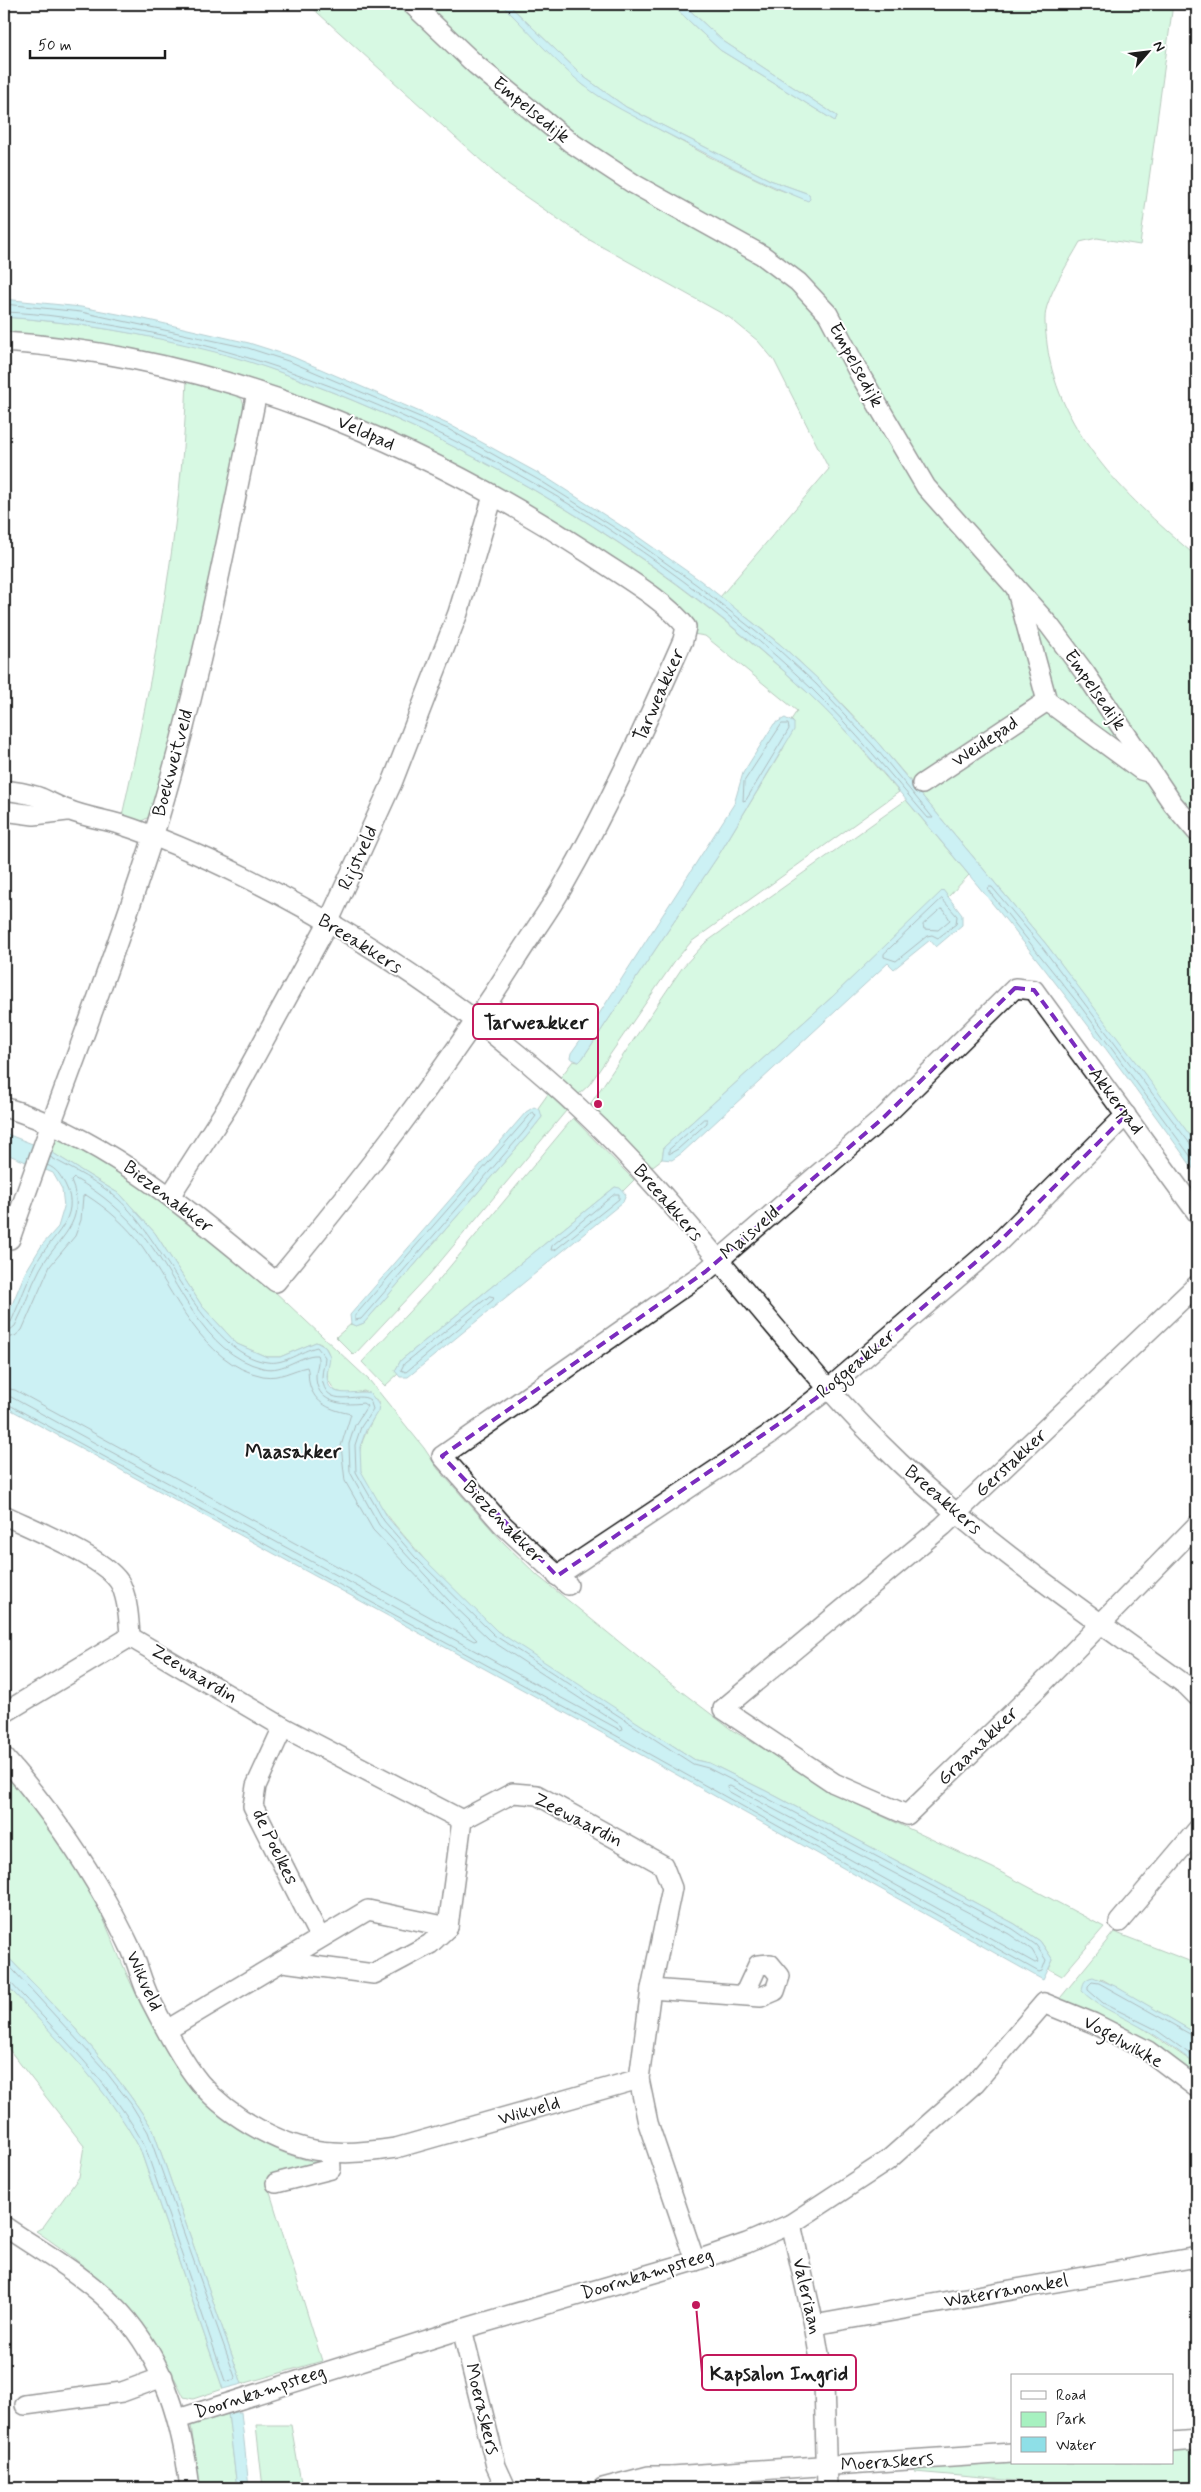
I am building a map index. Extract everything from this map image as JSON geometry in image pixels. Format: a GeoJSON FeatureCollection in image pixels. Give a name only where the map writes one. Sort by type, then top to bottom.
{"type":"FeatureCollection","features":[{"type":"Feature","properties":{"kind":"street","name":"Empelsedijk"},"geometry":{"type":"LineString","coordinates":[[412,4],[476,65],[570,142],[634,184],[762,255],[798,282],[828,314],[859,373],[926,486],[1016,587],[1085,673],[1173,804],[1197,832]]}},
{"type":"Feature","properties":{"kind":"street","name":"Veldpad"},"geometry":{"type":"LineString","coordinates":[[4,342],[86,350],[146,362],[202,375],[329,417],[418,456],[555,532],[629,580],[679,617],[686,627]]}},
{"type":"Feature","properties":{"kind":"street","name":"Boekweitveld"},"geometry":{"type":"LineString","coordinates":[[52,1125],[98,1002],[153,837],[188,710],[220,577],[257,392]]}},
{"type":"Feature","properties":{"kind":"street","name":"Rijstveld"},"geometry":{"type":"LineString","coordinates":[[170,1196],[228,1106],[328,923],[392,783],[458,613],[493,496]]}},
{"type":"Feature","properties":{"kind":"street"},"geometry":{"type":"LineString","coordinates":[[1016,587],[1047,701],[1141,770],[1152,773]]}},
{"type":"Feature","properties":{"kind":"street","name":"Tarweakker"},"geometry":{"type":"LineString","coordinates":[[276,1282],[350,1193],[432,1084],[476,1023],[562,888],[634,750],[683,640],[686,627]]}},
{"type":"Feature","properties":{"kind":"street","name":"Weidepad"},"geometry":{"type":"LineString","coordinates":[[922,784],[1047,701]]}},
{"type":"Feature","properties":{"kind":"street","name":"Breeakkers"},"geometry":{"type":"LineString","coordinates":[[4,790],[37,796],[69,811],[121,825],[244,876],[328,923],[400,968],[537,1069],[579,1107],[653,1184],[828,1389],[900,1463],[957,1514],[1034,1575],[1102,1622],[1197,1696]]}},
{"type":"Feature","properties":{"kind":"street","name":"Breeakkers"},"geometry":{"type":"LineString","coordinates":[[4,811],[34,814],[69,811]]}},
{"type":"Feature","properties":{"kind":"street","name":"Maïsveld"},"geometry":{"type":"LineString","coordinates":[[442,1456],[718,1260],[883,1118],[1015,988],[1034,990]]}},
{"type":"Feature","properties":{"kind":"street","name":"Akkerpad"},"geometry":{"type":"LineString","coordinates":[[1034,990],[1197,1213]]}},
{"type":"Feature","properties":{"kind":"street","name":"Biezenakker"},"geometry":{"type":"LineString","coordinates":[[4,1107],[52,1125],[115,1157],[170,1196],[276,1282]]}},
{"type":"Feature","properties":{"kind":"street","name":"Roggeakker"},"geometry":{"type":"LineString","coordinates":[[562,1581],[770,1434],[828,1389],[997,1244],[1126,1115]]}},
{"type":"Feature","properties":{"kind":"street"},"geometry":{"type":"LineString","coordinates":[[10,1239],[52,1125]]}},
{"type":"Feature","properties":{"kind":"street","name":"Gerstakker"},"geometry":{"type":"LineString","coordinates":[[723,1709],[957,1514],[1197,1285]]}},
{"type":"Feature","properties":{"kind":"street","name":"Biezenakker"},"geometry":{"type":"LineString","coordinates":[[442,1456],[502,1524],[562,1581]]}},
{"type":"Feature","properties":{"kind":"street"},"geometry":{"type":"LineString","coordinates":[[4,1515],[97,1561],[120,1583],[129,1616],[130,1637]]}},
{"type":"Feature","properties":{"kind":"street","name":"Graanakker"},"geometry":{"type":"LineString","coordinates":[[723,1709],[834,1783],[907,1815],[1197,1525]]}},
{"type":"Feature","properties":{"kind":"street","name":"Zeewaardin"},"geometry":{"type":"LineString","coordinates":[[4,1713],[130,1637],[283,1727],[462,1820],[513,1793],[537,1794],[663,1865],[672,1888],[651,1989],[639,2079],[648,2123],[695,2261]]}},
{"type":"Feature","properties":{"kind":"street","name":"de Poelkes"},"geometry":{"type":"LineString","coordinates":[[283,1727],[256,1786],[253,1806],[320,1938]]}},
{"type":"Feature","properties":{"kind":"street","name":"Wikveld"},"geometry":{"type":"LineString","coordinates":[[4,1757],[68,1838],[100,1891],[130,1949],[149,1997],[200,2083],[234,2114],[275,2138],[330,2152],[364,2152],[396,2148],[639,2079]]}},
{"type":"Feature","properties":{"kind":"street"},"geometry":{"type":"LineString","coordinates":[[283,1962],[374,1974],[430,1944],[448,1927],[462,1820]]}},
{"type":"Feature","properties":{"kind":"street"},"geometry":{"type":"LineString","coordinates":[[1119,1922],[1197,1830]]}},
{"type":"Feature","properties":{"kind":"street"},"geometry":{"type":"LineString","coordinates":[[167,2030],[368,1910],[448,1927]]}},
{"type":"Feature","properties":{"kind":"street"},"geometry":{"type":"LineString","coordinates":[[651,1989],[744,1995]]}},
{"type":"Feature","properties":{"kind":"street","name":"Vogelwikke"},"geometry":{"type":"LineString","coordinates":[[1044,2003],[1092,2023],[1148,2051],[1197,2088]]}},
{"type":"Feature","properties":{"kind":"street","name":"Doornkampsteeg"},"geometry":{"type":"LineString","coordinates":[[178,2419],[462,2329],[695,2261],[747,2243],[791,2224],[887,2161],[975,2083],[1044,2003]]}},
{"type":"Feature","properties":{"kind":"street"},"geometry":{"type":"LineString","coordinates":[[276,2183],[331,2169],[330,2152]]}},
{"type":"Feature","properties":{"kind":"street","name":"Valeriaan"},"geometry":{"type":"LineString","coordinates":[[791,2224],[814,2325],[824,2383],[828,2466],[827,2488]]}},
{"type":"Feature","properties":{"kind":"street"},"geometry":{"type":"LineString","coordinates":[[4,2226],[87,2283],[120,2312],[150,2352],[163,2378],[178,2419],[190,2488]]}},
{"type":"Feature","properties":{"kind":"street","name":"Waterranonkel"},"geometry":{"type":"LineString","coordinates":[[814,2325],[1197,2257]]}},
{"type":"Feature","properties":{"kind":"street","name":"Moeraskers"},"geometry":{"type":"LineString","coordinates":[[462,2329],[496,2466],[506,2488]]}},
{"type":"Feature","properties":{"kind":"street"},"geometry":{"type":"LineString","coordinates":[[25,2405],[122,2392],[163,2378]]}},
{"type":"Feature","properties":{"kind":"street"},"geometry":{"type":"LineString","coordinates":[[1174,2442],[1197,2440]]}},
{"type":"Feature","properties":{"kind":"street","name":"Moeraskers"},"geometry":{"type":"LineString","coordinates":[[603,2488],[648,2476],[670,2482],[828,2466],[1011,2453]]}},
{"type":"Feature","properties":{"kind":"highlighted area"},"geometry":{"type":"Polygon","coordinates":[[[1015,988],[1034,990],[1126,1115],[997,1244],[815,1399],[557,1576],[442,1456],[705,1272],[883,1118],[1015,988]]]}},
{"type":"Feature","properties":{"kind":"green space"},"geometry":{"type":"Polygon","coordinates":[[[308,4],[400,4],[440,43],[553,142],[764,266],[795,288],[813,310],[1007,591],[1038,686],[1038,696],[1030,704],[912,783],[834,695],[775,640],[720,597],[829,469],[774,360],[758,341],[730,318],[586,238],[507,184],[308,4]]]}},
{"type":"Feature","properties":{"kind":"green space"},"geometry":{"type":"Polygon","coordinates":[[[419,4],[501,4],[582,84],[605,100],[710,157],[775,188],[808,200],[809,194],[770,180],[626,107],[584,77],[508,4],[671,4],[720,50],[835,121],[837,116],[723,41],[683,4],[1173,4],[1140,245],[1097,238],[1080,242],[1054,290],[1047,306],[1045,320],[1047,344],[1054,377],[1066,408],[1082,437],[1102,464],[1147,513],[1197,557],[1197,824],[920,468],[828,309],[657,190],[547,118],[419,4]]]}},
{"type":"Feature","properties":{"kind":"green space"},"geometry":{"type":"Polygon","coordinates":[[[4,317],[57,322],[137,334],[233,356],[352,400],[414,427],[475,457],[534,490],[592,526],[649,564],[703,604],[807,692],[899,792],[691,942],[674,962],[589,1085],[578,1095],[560,1078],[573,1061],[579,1062],[582,1059],[718,856],[783,749],[794,723],[791,720],[797,711],[705,636],[693,634],[689,618],[340,415],[4,336],[4,317]]]}},
{"type":"Feature","properties":{"kind":"green space"},"geometry":{"type":"Polygon","coordinates":[[[187,379],[230,390],[237,394],[244,406],[214,559],[179,711],[152,811],[149,817],[140,822],[122,816],[145,708],[165,599],[179,489],[187,379]]]}},
{"type":"Feature","properties":{"kind":"green space"},"geometry":{"type":"Polygon","coordinates":[[[1025,608],[1052,639],[1133,757],[1056,699],[1025,608]]]}},
{"type":"Feature","properties":{"kind":"green space"},"geometry":{"type":"Polygon","coordinates":[[[1048,712],[1148,782],[1197,844],[1197,1145],[1046,944],[919,792],[1034,716],[1048,712]]]}},
{"type":"Feature","properties":{"kind":"green space"},"geometry":{"type":"Polygon","coordinates":[[[906,800],[969,875],[948,897],[943,891],[832,997],[664,1147],[662,1159],[649,1169],[589,1106],[682,968],[705,943],[906,800]]]}},
{"type":"Feature","properties":{"kind":"green space"},"geometry":{"type":"Polygon","coordinates":[[[548,1094],[566,1111],[429,1275],[354,1355],[336,1337],[351,1324],[356,1326],[364,1323],[527,1136],[542,1117],[538,1108],[548,1094]]]}},
{"type":"Feature","properties":{"kind":"green space"},"geometry":{"type":"Polygon","coordinates":[[[573,1118],[634,1180],[623,1191],[615,1187],[401,1360],[395,1371],[398,1374],[385,1386],[362,1362],[437,1282],[573,1118]]]}},
{"type":"Feature","properties":{"kind":"green space"},"geometry":{"type":"Polygon","coordinates":[[[54,1134],[141,1184],[272,1289],[370,1381],[424,1448],[438,1469],[502,1541],[538,1576],[665,1679],[732,1730],[852,1802],[993,1868],[1104,1927],[1062,1976],[1049,1969],[1053,1960],[1040,1941],[1015,1924],[766,1791],[709,1763],[695,1760],[546,1665],[498,1632],[464,1602],[432,1568],[391,1521],[365,1481],[359,1461],[360,1450],[376,1413],[378,1401],[364,1391],[348,1394],[335,1391],[328,1380],[328,1353],[322,1345],[316,1342],[280,1357],[267,1357],[237,1344],[202,1306],[155,1233],[121,1195],[48,1150],[54,1134]]]}},
{"type":"Feature","properties":{"kind":"green space"},"geometry":{"type":"Polygon","coordinates":[[[4,1774],[52,1832],[84,1880],[107,1926],[142,2006],[174,2061],[193,2086],[239,2128],[266,2145],[296,2157],[333,2164],[268,2186],[322,2361],[242,2384],[153,2130],[120,2083],[83,2037],[4,1953],[4,1774]]]}},
{"type":"Feature","properties":{"kind":"green space"},"geometry":{"type":"Polygon","coordinates":[[[1114,1932],[1197,1964],[1197,2034],[1100,1978],[1135,2023],[1197,2065],[1197,2079],[1062,2005],[1061,1997],[1114,1932]]]}},
{"type":"Feature","properties":{"kind":"green space"},"geometry":{"type":"Polygon","coordinates":[[[4,1982],[78,2061],[112,2104],[140,2149],[223,2389],[193,2399],[184,2397],[156,2346],[122,2303],[83,2266],[36,2231],[43,2227],[79,2177],[84,2146],[4,2043],[4,1982]]]}},
{"type":"Feature","properties":{"kind":"green space"},"geometry":{"type":"Polygon","coordinates":[[[234,2404],[234,2412],[228,2413],[237,2488],[199,2488],[191,2425],[234,2404]]]}},
{"type":"Feature","properties":{"kind":"green space"},"geometry":{"type":"Polygon","coordinates":[[[256,2425],[291,2425],[302,2488],[263,2488],[256,2425]]]}},
{"type":"Feature","properties":{"kind":"green space"},"geometry":{"type":"Polygon","coordinates":[[[1197,2445],[1197,2488],[1096,2488],[915,2472],[913,2462],[1011,2456],[1011,2464],[1174,2464],[1174,2447],[1197,2445]]]}},
{"type":"Feature","properties":{"kind":"water"},"geometry":{"type":"Polygon","coordinates":[[[501,4],[508,4],[584,77],[626,107],[770,180],[809,194],[810,199],[808,201],[735,168],[601,98],[561,65],[501,4]]]}},
{"type":"Feature","properties":{"kind":"water"},"geometry":{"type":"Polygon","coordinates":[[[671,4],[683,4],[723,41],[837,116],[835,121],[720,50],[671,4]]]}},
{"type":"Feature","properties":{"kind":"water"},"geometry":{"type":"Polygon","coordinates":[[[4,299],[81,307],[144,319],[249,343],[293,357],[450,425],[547,478],[634,534],[701,581],[782,646],[819,680],[878,743],[1046,944],[1153,1085],[1197,1145],[1197,1174],[1106,1049],[1043,967],[895,787],[861,748],[807,692],[757,647],[704,604],[593,526],[475,457],[414,427],[301,380],[233,357],[137,334],[4,317],[4,299]]]}},
{"type":"Feature","properties":{"kind":"water"},"geometry":{"type":"Polygon","coordinates":[[[785,718],[794,723],[794,730],[718,856],[582,1059],[579,1062],[570,1058],[571,1053],[599,1014],[734,804],[743,773],[774,724],[785,718]]]}},
{"type":"Feature","properties":{"kind":"water"},"geometry":{"type":"Polygon","coordinates":[[[943,890],[962,915],[962,925],[936,947],[930,940],[894,969],[888,963],[682,1153],[672,1160],[662,1159],[664,1147],[832,997],[943,890]]]}},
{"type":"Feature","properties":{"kind":"water"},"geometry":{"type":"Polygon","coordinates":[[[534,1107],[540,1110],[542,1117],[527,1136],[364,1323],[356,1326],[351,1324],[350,1315],[526,1112],[534,1107]]]}},
{"type":"Feature","properties":{"kind":"water"},"geometry":{"type":"Polygon","coordinates":[[[4,1133],[48,1150],[121,1195],[155,1233],[202,1306],[237,1344],[267,1357],[280,1357],[316,1342],[325,1347],[330,1356],[327,1376],[332,1389],[344,1393],[370,1393],[379,1405],[378,1411],[366,1430],[360,1447],[361,1471],[388,1518],[419,1554],[497,1631],[695,1760],[709,1763],[766,1791],[1015,1924],[1040,1941],[1053,1960],[1043,1980],[613,1739],[4,1406],[4,1324],[25,1273],[42,1245],[58,1227],[64,1207],[62,1189],[53,1173],[4,1153],[4,1133]]]}},
{"type":"Feature","properties":{"kind":"water"},"geometry":{"type":"Polygon","coordinates":[[[615,1187],[620,1188],[626,1195],[623,1202],[408,1377],[400,1377],[395,1371],[401,1360],[615,1187]]]}},
{"type":"Feature","properties":{"kind":"water"},"geometry":{"type":"Polygon","coordinates":[[[4,1953],[83,2037],[120,2083],[153,2130],[242,2384],[223,2389],[140,2149],[111,2103],[95,2082],[4,1982],[4,1953]]]}},
{"type":"Feature","properties":{"kind":"water"},"geometry":{"type":"Polygon","coordinates":[[[1093,1977],[1115,1986],[1197,2034],[1197,2065],[1143,2028],[1088,1997],[1082,1991],[1084,1982],[1093,1977]]]}},
{"type":"Feature","properties":{"kind":"water"},"geometry":{"type":"Polygon","coordinates":[[[241,2412],[249,2488],[237,2488],[228,2413],[241,2412]]]}},
{"type":"Feature","properties":{"kind":"place","name":"Tarweakker"},"geometry":{"type":"Point","coordinates":[598,1104]}},
{"type":"Feature","properties":{"kind":"place","name":"Kapsalon Ingrid"},"geometry":{"type":"Point","coordinates":[696,2305]}},
{"type":"Feature","properties":{"kind":"district","name":"Maasakker"},"geometry":{"type":"Point","coordinates":[293,1452]}}]}
